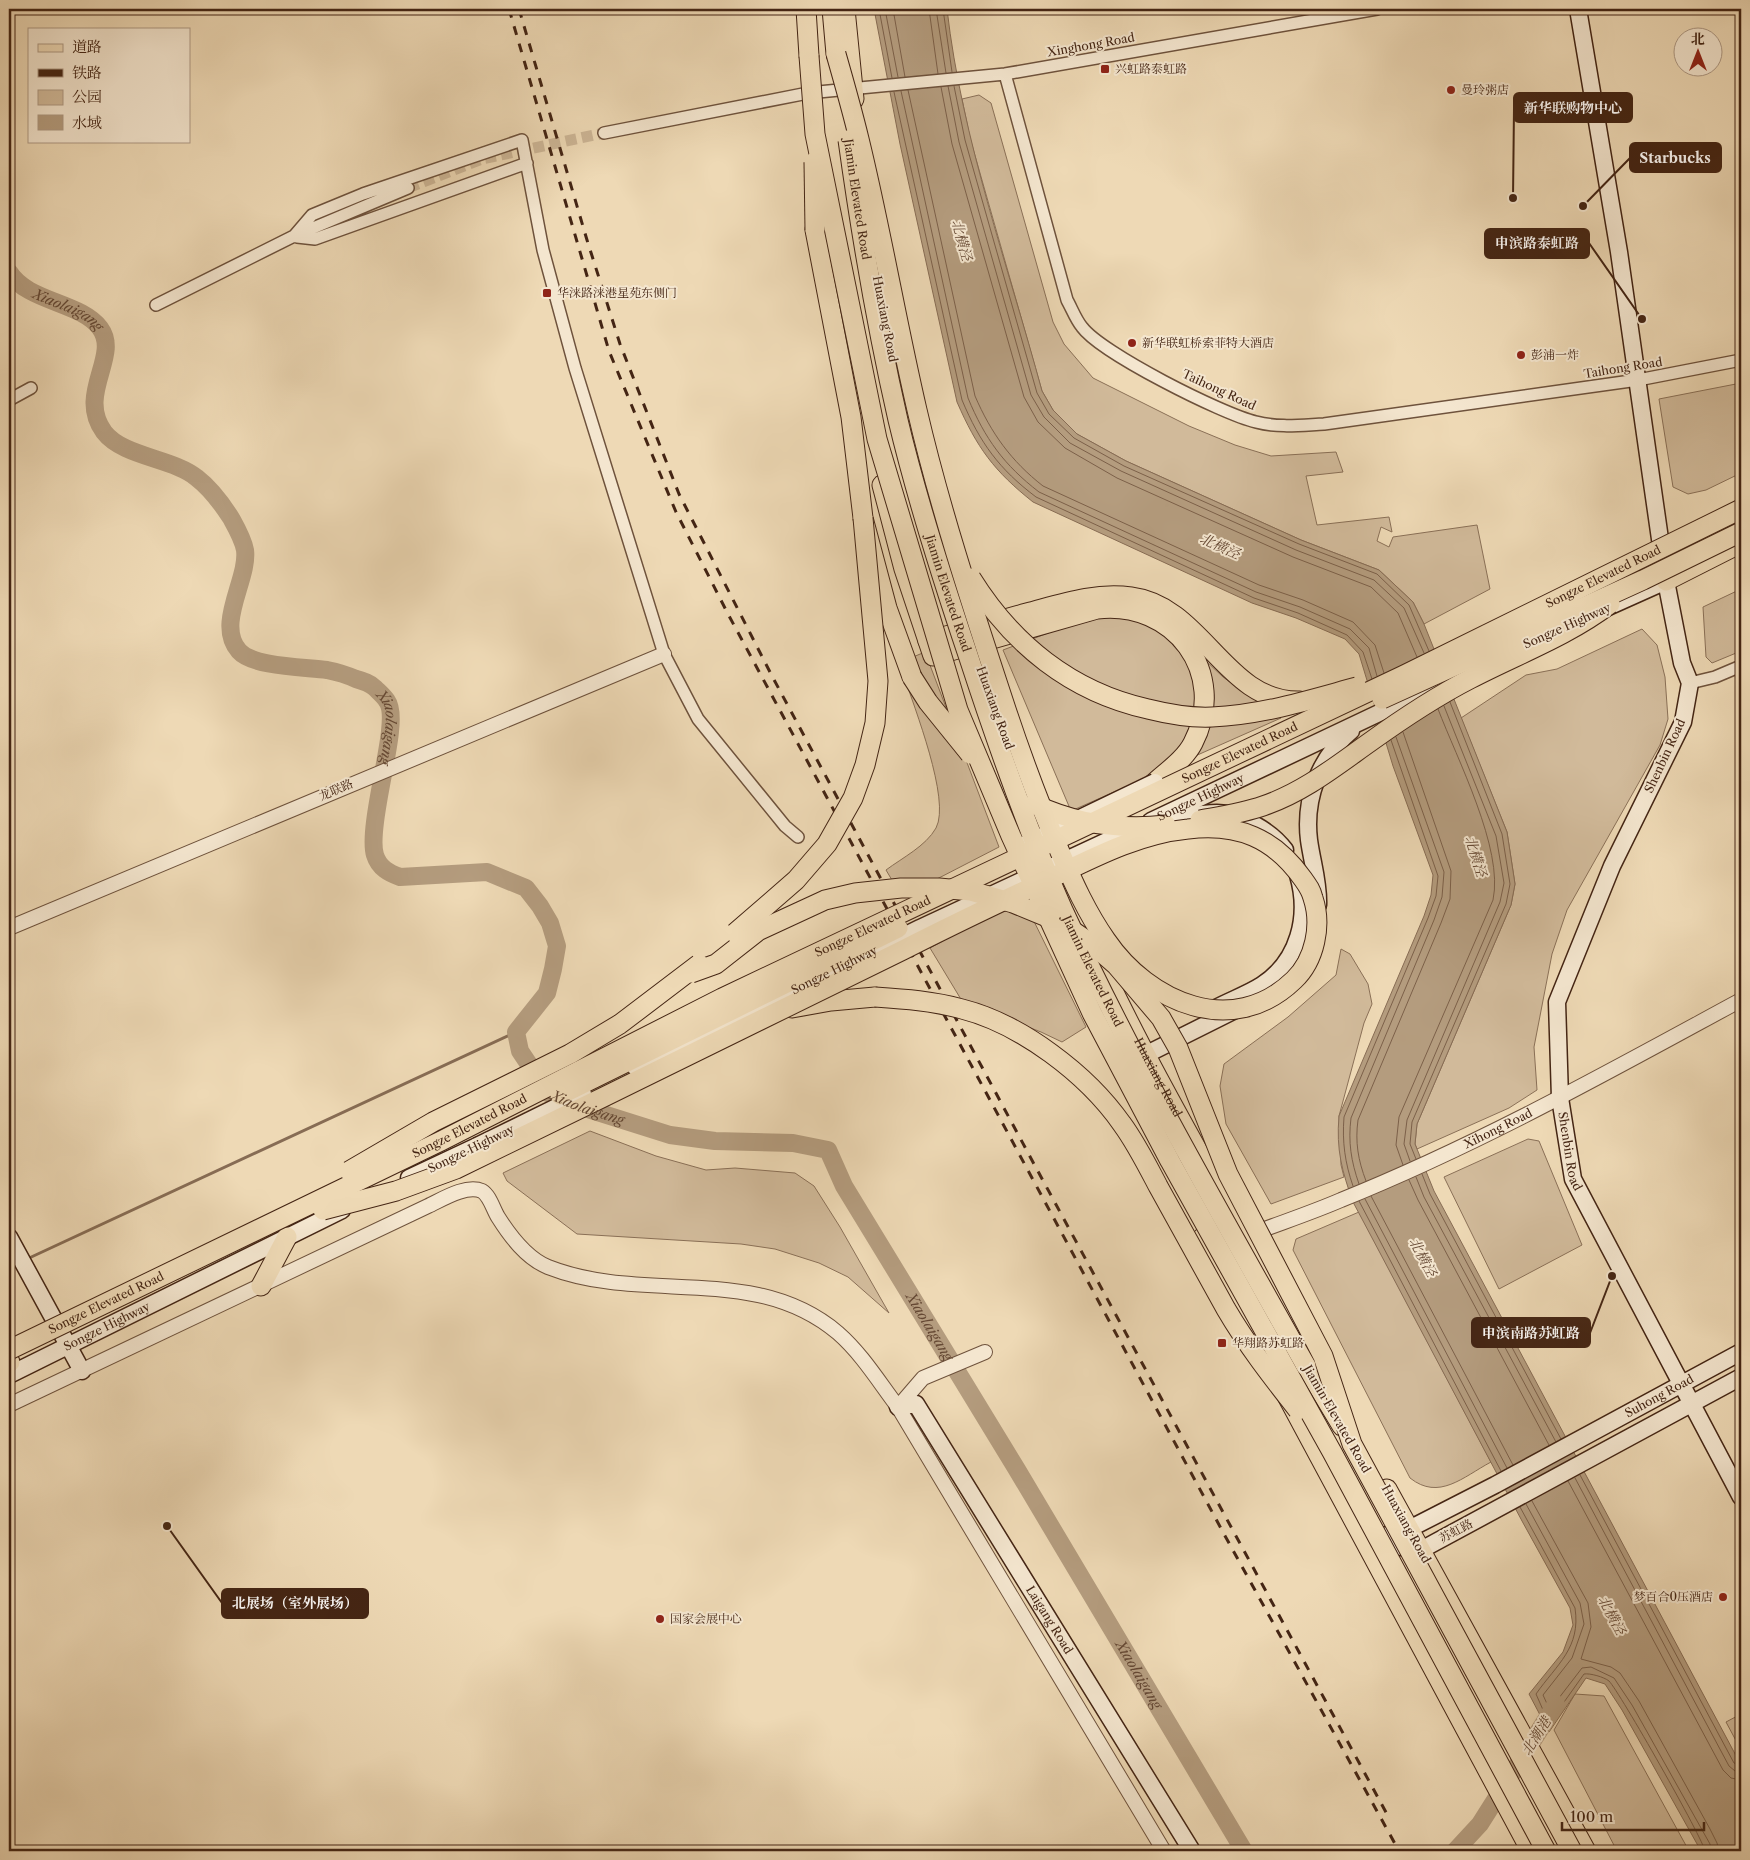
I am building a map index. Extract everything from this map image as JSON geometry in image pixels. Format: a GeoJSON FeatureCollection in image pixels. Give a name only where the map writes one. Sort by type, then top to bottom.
{"type":"FeatureCollection","features":[{"type":"Feature","properties":{"kind":"main road"},"geometry":{"type":"LineString","coordinates":[[801,9],[811,130],[826,227],[861,406],[904,569],[931,649],[1006,839],[1114,1064],[1236,1303],[1366,1541],[1531,1851]]}},
{"type":"Feature","properties":{"kind":"main road","name":"Jiamin Elevated Road"},"geometry":{"type":"LineString","coordinates":[[806,9],[815,134],[877,439],[958,710],[1010,836],[1092,1013],[1170,1161],[1332,1452],[1546,1851]]}},
{"type":"Feature","properties":{"kind":"main road","name":"Jiamin Elevated Road"},"geometry":{"type":"LineString","coordinates":[[832,9],[836,54],[860,224],[898,420],[936,560],[984,706],[1028,826],[1062,907],[1109,1007],[1219,1210],[1352,1444],[1572,1851]]}},
{"type":"Feature","properties":{"kind":"main road","name":"Huaxiang Road"},"geometry":{"type":"LineString","coordinates":[[845,9],[866,220],[901,407],[969,638],[999,721],[1078,919],[1143,1050],[1586,1851]]}},
{"type":"Feature","properties":{"kind":"main road"},"geometry":{"type":"LineString","coordinates":[[1578,9],[1620,252],[1666,581],[1682,663],[1690,683]]}},
{"type":"Feature","properties":{"kind":"main road"},"geometry":{"type":"LineString","coordinates":[[323,1210],[396,1191],[456,1169],[784,1010],[1009,898],[1036,886],[1053,877],[1062,873],[1071,869],[1080,865],[1115,848],[1155,835],[1188,828],[1218,828],[1247,834],[1272,845],[1292,865],[1313,893],[1317,921],[1313,950],[1300,975],[1275,996],[1250,1008],[1221,1011],[1189,1005],[1158,990],[1134,972],[1109,945],[1075,886],[1072,878],[1068,870],[1047,822],[1016,740],[959,559],[918,414],[859,138],[836,54]]}},
{"type":"Feature","properties":{"kind":"main road"},"geometry":{"type":"LineString","coordinates":[[183,1266],[433,1122],[570,1054],[620,1024],[691,973],[717,947],[754,918],[796,880],[827,844],[853,798],[866,765],[875,723],[878,681],[863,518],[851,417],[815,230],[812,179],[815,134]]}},
{"type":"Feature","properties":{"kind":"main road"},"geometry":{"type":"LineString","coordinates":[[9,1341],[468,1119],[720,990],[1463,638],[1661,542],[1741,508]]}},
{"type":"Feature","properties":{"kind":"main road","name":"Songze Elevated Road"},"geometry":{"type":"LineString","coordinates":[[9,1363],[183,1266],[757,982],[1404,675],[1741,508]]}},
{"type":"Feature","properties":{"kind":"main road"},"geometry":{"type":"LineString","coordinates":[[863,518],[897,640],[912,677],[928,702],[984,772],[1036,805],[1067,818],[1094,825],[1159,825],[1241,813],[1265,806],[1320,779],[1390,728],[1470,679],[1582,624],[1644,580]]}},
{"type":"Feature","properties":{"kind":"main road","name":"Songze Elevated Road"},"geometry":{"type":"LineString","coordinates":[[9,1363],[917,918],[1312,731],[1644,580],[1741,532]]}},
{"type":"Feature","properties":{"kind":"main road"},"geometry":{"type":"LineString","coordinates":[[1666,581],[1741,543]]}},
{"type":"Feature","properties":{"kind":"main road"},"geometry":{"type":"LineString","coordinates":[[959,559],[983,598],[1020,641],[1071,680],[1096,693],[1128,705],[1166,714],[1211,717],[1245,714],[1286,706],[1404,675]]}},
{"type":"Feature","properties":{"kind":"main road","name":"Songze Highway"},"geometry":{"type":"LineString","coordinates":[[9,1363],[68,1345],[920,928],[1151,821],[1368,717],[1666,581]]}},
{"type":"Feature","properties":{"kind":"main road"},"geometry":{"type":"LineString","coordinates":[[931,649],[969,638],[1080,599],[1112,596],[1132,597],[1168,610],[1186,624],[1240,679],[1256,690],[1292,702],[1329,701]]}},
{"type":"Feature","properties":{"kind":"main road"},"geometry":{"type":"LineString","coordinates":[[969,638],[1097,609],[1114,607],[1131,610],[1162,622],[1186,644],[1196,661],[1204,684],[1204,702],[1200,726],[1192,746],[1153,784]]}},
{"type":"Feature","properties":{"kind":"main road","name":"Shenbin Road"},"geometry":{"type":"LineString","coordinates":[[1690,683],[1683,722],[1612,866],[1557,1002],[1560,1098],[1573,1179],[1741,1497]]}},
{"type":"Feature","properties":{"kind":"main road"},"geometry":{"type":"LineString","coordinates":[[1300,951],[1313,938],[1318,895],[1309,840],[1308,816],[1312,791],[1322,766],[1338,742],[1368,717]]}},
{"type":"Feature","properties":{"kind":"main road"},"geometry":{"type":"LineString","coordinates":[[1114,1064],[1268,994],[1298,969],[1300,935],[1304,913],[1302,890],[1295,863],[1268,833],[1249,822],[1218,813],[1151,821]]}},
{"type":"Feature","properties":{"kind":"main road"},"geometry":{"type":"LineString","coordinates":[[691,973],[716,964],[758,930],[825,900],[855,893],[901,888],[939,888],[971,891],[1013,902],[1047,917],[1092,944],[1116,965],[1139,990],[1161,1018],[1178,1048],[1228,1174],[1323,1356],[1352,1444]]}},
{"type":"Feature","properties":{"kind":"main road"},"geometry":{"type":"LineString","coordinates":[[784,1010],[831,1000],[875,997],[918,999],[963,1009],[1004,1026],[1035,1042],[1069,1066],[1098,1094],[1122,1124],[1254,1355],[1332,1452]]}},
{"type":"Feature","properties":{"kind":"main road"},"geometry":{"type":"LineString","coordinates":[[9,1237],[82,1371]]}},
{"type":"Feature","properties":{"kind":"main road"},"geometry":{"type":"LineString","coordinates":[[261,1286],[286,1237]]}},
{"type":"Feature","properties":{"kind":"main road","name":"Suhong Road"},"geometry":{"type":"LineString","coordinates":[[1577,1440],[1741,1352]]}},
{"type":"Feature","properties":{"kind":"main road","name":"Suhong Road"},"geometry":{"type":"LineString","coordinates":[[1590,1460],[1741,1377]]}},
{"type":"Feature","properties":{"kind":"main road","name":"Laigang Road"},"geometry":{"type":"LineString","coordinates":[[898,1407],[916,1404],[1192,1851]]}},
{"type":"Feature","properties":{"kind":"main road","name":"苏虹路"},"geometry":{"type":"LineString","coordinates":[[1366,1541],[1409,1529],[1577,1440]]}},
{"type":"Feature","properties":{"kind":"main road","name":"苏虹路"},"geometry":{"type":"LineString","coordinates":[[1421,1550],[1590,1460]]}},
{"type":"Feature","properties":{"kind":"main road"},"geometry":{"type":"LineString","coordinates":[[1366,1541],[1421,1550]]}},
{"type":"Feature","properties":{"kind":"street","name":"Xinghong Road"},"geometry":{"type":"LineString","coordinates":[[604,134],[808,93],[966,80],[1377,9]]}},
{"type":"Feature","properties":{"kind":"street","name":"Taihong Road"},"geometry":{"type":"LineString","coordinates":[[1005,74],[1067,300],[1082,328],[1102,346],[1126,360],[1227,412],[1256,422],[1288,426],[1324,424],[1638,380],[1741,360]]}},
{"type":"Feature","properties":{"kind":"street"},"geometry":{"type":"LineString","coordinates":[[294,236],[312,215],[363,194],[522,140],[543,250],[575,368],[664,654],[698,719],[785,826],[798,837]]}},
{"type":"Feature","properties":{"kind":"street"},"geometry":{"type":"LineString","coordinates":[[294,236],[315,238],[527,163]]}},
{"type":"Feature","properties":{"kind":"street"},"geometry":{"type":"LineString","coordinates":[[156,305],[294,236],[408,188]]}},
{"type":"Feature","properties":{"kind":"street"},"geometry":{"type":"LineString","coordinates":[[9,400],[31,388]]}},
{"type":"Feature","properties":{"kind":"street","name":"龙联路"},"geometry":{"type":"LineString","coordinates":[[9,928],[664,654]]}},
{"type":"Feature","properties":{"kind":"street"},"geometry":{"type":"LineString","coordinates":[[1690,683],[1714,677],[1741,666]]}},
{"type":"Feature","properties":{"kind":"street","name":"Xihong Road"},"geometry":{"type":"LineString","coordinates":[[1246,1236],[1342,1200],[1437,1157],[1560,1098],[1741,1000]]}},
{"type":"Feature","properties":{"kind":"street"},"geometry":{"type":"LineString","coordinates":[[9,1406],[455,1194],[470,1190],[481,1191],[526,1253],[546,1266],[612,1283],[738,1290],[773,1297],[810,1312],[838,1334],[853,1349],[898,1407],[1164,1851]]}},
{"type":"Feature","properties":{"kind":"street"},"geometry":{"type":"LineString","coordinates":[[898,1407],[923,1378],[985,1352]]}},
{"type":"Feature","properties":{"kind":"green space"},"geometry":{"type":"Polygon","coordinates":[[[979,95],[991,103],[1053,322],[1064,344],[1093,378],[1189,426],[1235,445],[1271,456],[1336,452],[1343,472],[1306,476],[1317,525],[1389,517],[1392,532],[1381,527],[1377,541],[1389,547],[1393,537],[1477,525],[1490,589],[1424,624],[1413,602],[1379,570],[1301,540],[1126,461],[1077,434],[1053,410],[1042,391],[970,138],[962,99],[979,95]]]}},
{"type":"Feature","properties":{"kind":"green space"},"geometry":{"type":"Polygon","coordinates":[[[1741,383],[1741,473],[1706,490],[1688,494],[1673,487],[1659,399],[1741,383]]]}},
{"type":"Feature","properties":{"kind":"green space"},"geometry":{"type":"Polygon","coordinates":[[[1741,589],[1741,651],[1712,663],[1706,657],[1703,607],[1741,589]]]}},
{"type":"Feature","properties":{"kind":"green space"},"geometry":{"type":"Polygon","coordinates":[[[1105,614],[1142,622],[1204,659],[1223,677],[1281,718],[1071,811],[1003,650],[1080,621],[1105,614]]]}},
{"type":"Feature","properties":{"kind":"green space"},"geometry":{"type":"Polygon","coordinates":[[[1642,629],[1657,645],[1665,677],[1668,719],[1660,745],[1567,910],[1552,954],[1534,1047],[1537,1090],[1509,1108],[1417,1149],[1415,1144],[1417,1124],[1511,905],[1515,884],[1507,832],[1461,718],[1526,675],[1557,669],[1642,629]]]}},
{"type":"Feature","properties":{"kind":"green space"},"geometry":{"type":"Polygon","coordinates":[[[925,652],[999,847],[902,897],[886,870],[913,851],[932,834],[936,828],[939,815],[939,797],[935,776],[904,676],[913,657],[925,652]]]}},
{"type":"Feature","properties":{"kind":"green space"},"geometry":{"type":"Polygon","coordinates":[[[1022,897],[1086,1027],[1062,1042],[962,1001],[930,948],[1022,897]]]}},
{"type":"Feature","properties":{"kind":"green space"},"geometry":{"type":"Polygon","coordinates":[[[1341,949],[1350,954],[1368,984],[1372,1004],[1364,1023],[1339,1116],[1341,1165],[1344,1177],[1271,1204],[1226,1124],[1220,1086],[1224,1064],[1288,1017],[1336,975],[1341,949]]]}},
{"type":"Feature","properties":{"kind":"green space"},"geometry":{"type":"Polygon","coordinates":[[[590,1131],[656,1156],[706,1170],[735,1168],[795,1173],[814,1186],[840,1227],[889,1313],[848,1277],[819,1263],[775,1249],[741,1244],[577,1234],[507,1181],[503,1173],[590,1131]]]}},
{"type":"Feature","properties":{"kind":"green space"},"geometry":{"type":"Polygon","coordinates":[[[1528,1139],[1539,1141],[1582,1245],[1499,1289],[1444,1177],[1528,1139]]]}},
{"type":"Feature","properties":{"kind":"green space"},"geometry":{"type":"Polygon","coordinates":[[[1359,1212],[1491,1462],[1451,1484],[1431,1487],[1421,1485],[1410,1478],[1293,1250],[1296,1239],[1359,1212]]]}},
{"type":"Feature","properties":{"kind":"green space"},"geometry":{"type":"Polygon","coordinates":[[[1575,1694],[1604,1696],[1689,1851],[1617,1851],[1554,1730],[1575,1694]]]}},
{"type":"Feature","properties":{"kind":"green space"},"geometry":{"type":"Polygon","coordinates":[[[1741,1714],[1741,1750],[1726,1722],[1741,1714]]]}},
{"type":"Feature","properties":{"kind":"water","name":"北横泾"},"geometry":{"type":"Polygon","coordinates":[[[874,9],[947,9],[963,106],[987,202],[1042,391],[1053,410],[1077,434],[1126,461],[1301,540],[1379,570],[1413,602],[1424,624],[1507,832],[1515,884],[1511,905],[1417,1124],[1415,1144],[1434,1191],[1741,1765],[1741,1851],[1701,1851],[1622,1710],[1605,1684],[1586,1678],[1549,1732],[1529,1694],[1563,1652],[1573,1625],[1570,1608],[1353,1202],[1339,1150],[1339,1116],[1424,916],[1431,895],[1433,875],[1393,766],[1359,654],[1345,639],[1296,618],[1252,603],[1033,502],[1007,480],[988,458],[972,433],[957,402],[900,144],[874,9]]]}},
{"type":"Feature","properties":{"kind":"waterway","name":"Xiaolaigang"},"geometry":{"type":"LineString","coordinates":[[9,272],[17,282],[28,290],[80,312],[100,328],[105,339],[106,351],[96,390],[95,404],[97,418],[104,432],[123,447],[187,471],[207,486],[231,518],[241,537],[245,550],[245,562],[234,601],[230,628],[233,640],[239,651],[246,656],[267,663],[327,670],[364,681],[381,694],[389,704],[391,719],[374,830],[375,855],[382,867],[400,877],[487,872],[526,888],[540,906],[550,923],[557,946],[553,969],[547,993],[516,1032],[520,1051],[548,1093],[578,1106],[670,1135],[715,1141],[793,1143],[828,1150],[844,1186],[1016,1468],[1244,1851]]}},
{"type":"Feature","properties":{"kind":"waterway"},"geometry":{"type":"LineString","coordinates":[[27,1259],[516,1032]]}},
{"type":"Feature","properties":{"kind":"waterway"},"geometry":{"type":"LineString","coordinates":[[9,1268],[17,1264]]}},
{"type":"Feature","properties":{"kind":"waterway","name":"北潮港"},"geometry":{"type":"LineString","coordinates":[[1455,1851],[1480,1824],[1556,1704]]}},
{"type":"Feature","properties":{"kind":"tunnel"},"geometry":{"type":"LineString","coordinates":[[408,188],[482,159],[604,133]]}},
{"type":"Feature","properties":{"kind":"railway"},"geometry":{"type":"LineString","coordinates":[[509,9],[609,351],[676,512],[728,614],[1224,1534],[1399,1851]]}},
{"type":"Feature","properties":{"kind":"railway"},"geometry":{"type":"LineString","coordinates":[[519,9],[587,240],[620,344],[679,494],[772,676],[1388,1816]]}},
{"type":"Feature","properties":{"kind":"place","name":"兴虹路泰虹路"},"geometry":{"type":"Point","coordinates":[1105,69]}},
{"type":"Feature","properties":{"kind":"place","name":"曼玲粥店"},"geometry":{"type":"Point","coordinates":[1451,90]}},
{"type":"Feature","properties":{"kind":"place","name":"新华联购物中心"},"geometry":{"type":"Point","coordinates":[1513,198]}},
{"type":"Feature","properties":{"kind":"place","name":"Starbucks"},"geometry":{"type":"Point","coordinates":[1583,206]}},
{"type":"Feature","properties":{"kind":"place","name":"华涞路涞港星苑东侧门"},"geometry":{"type":"Point","coordinates":[547,293]}},
{"type":"Feature","properties":{"kind":"place","name":"申滨路泰虹路"},"geometry":{"type":"Point","coordinates":[1642,319]}},
{"type":"Feature","properties":{"kind":"place","name":"新华联虹桥索菲特大酒店"},"geometry":{"type":"Point","coordinates":[1132,343]}},
{"type":"Feature","properties":{"kind":"place","name":"彭浦一炸"},"geometry":{"type":"Point","coordinates":[1521,355]}},
{"type":"Feature","properties":{"kind":"place","name":"申滨南路苏虹路"},"geometry":{"type":"Point","coordinates":[1612,1276]}},
{"type":"Feature","properties":{"kind":"place","name":"华翔路苏虹路"},"geometry":{"type":"Point","coordinates":[1222,1343]}},
{"type":"Feature","properties":{"kind":"place","name":"北展场（室外展场）"},"geometry":{"type":"Point","coordinates":[167,1526]}},
{"type":"Feature","properties":{"kind":"place","name":"梦百合0压酒店"},"geometry":{"type":"Point","coordinates":[1723,1597]}},
{"type":"Feature","properties":{"kind":"place","name":"国家会展中心"},"geometry":{"type":"Point","coordinates":[660,1619]}}]}
